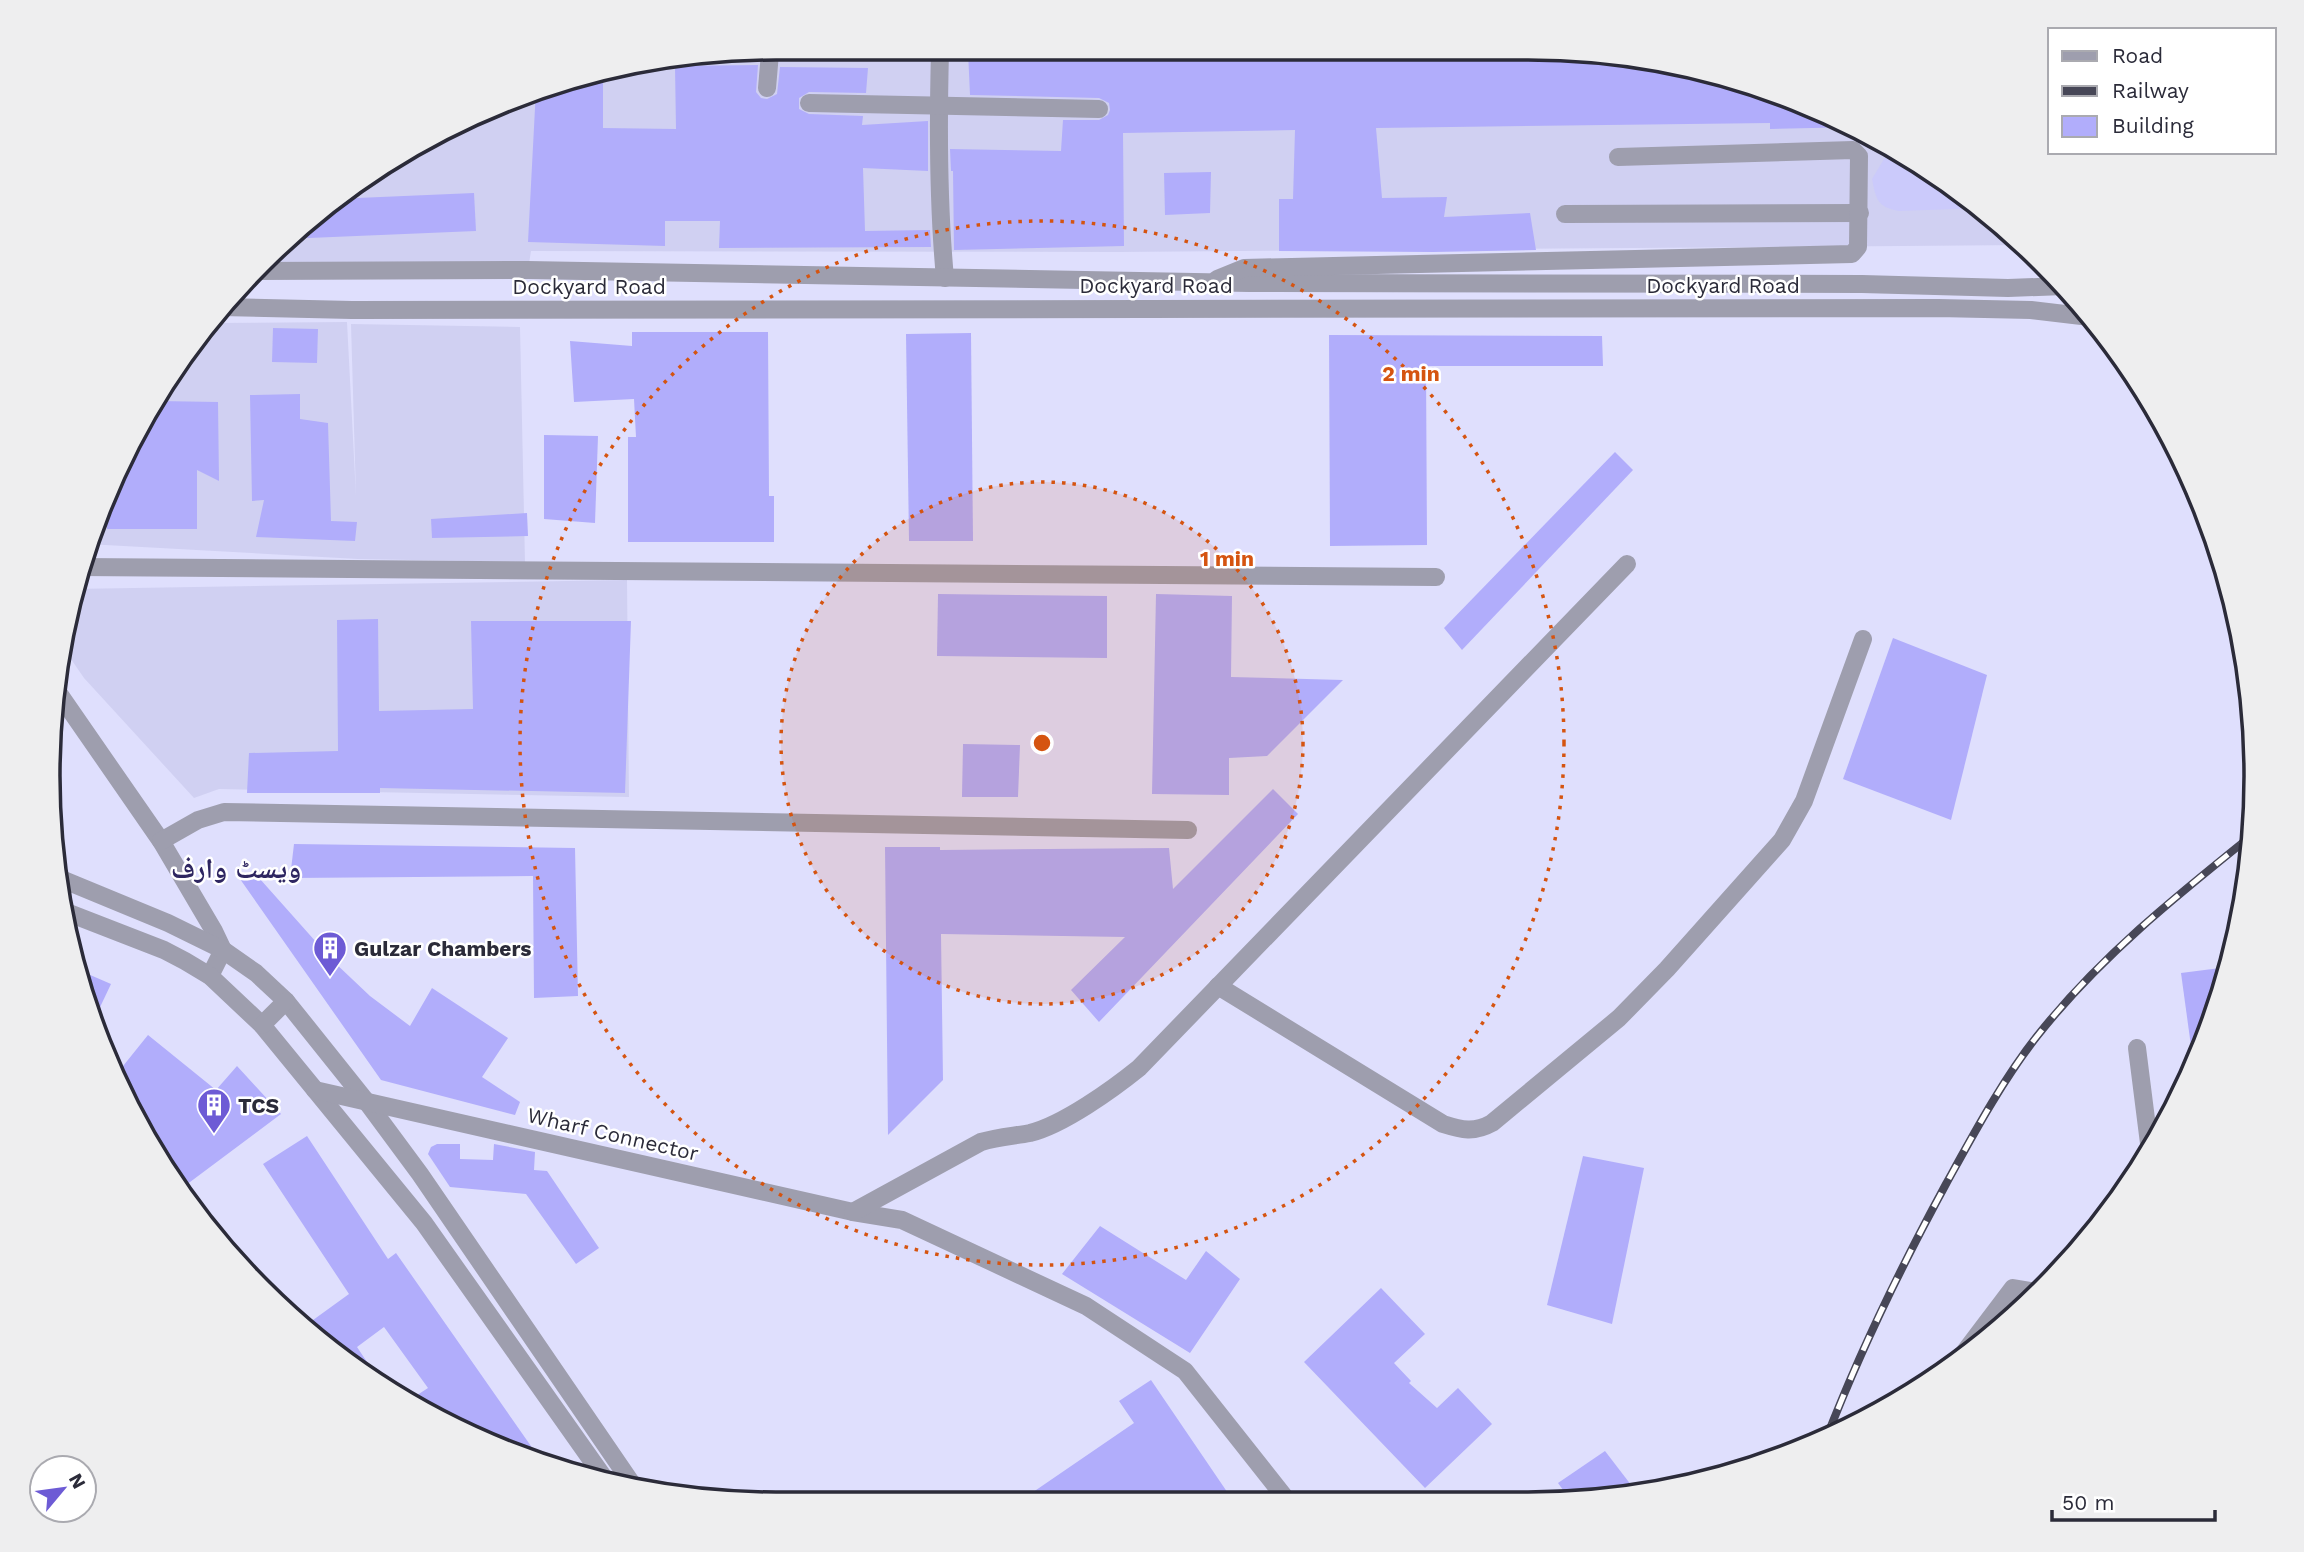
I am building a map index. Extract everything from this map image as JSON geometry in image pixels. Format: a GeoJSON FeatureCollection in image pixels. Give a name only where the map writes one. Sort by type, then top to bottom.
{"type":"FeatureCollection","features":[{"type":"Feature","properties":{"kind":"street"},"geometry":{"type":"LineString","coordinates":[[767,88],[769,60]]}},
{"type":"Feature","properties":{"kind":"street"},"geometry":{"type":"LineString","coordinates":[[940,60],[945,278]]}},
{"type":"Feature","properties":{"kind":"street"},"geometry":{"type":"LineString","coordinates":[[809,103],[1099,109]]}},
{"type":"Feature","properties":{"kind":"street"},"geometry":{"type":"LineString","coordinates":[[1211,282],[1244,268],[1852,254],[1858,247],[1858,156],[1853,150],[1618,157]]}},
{"type":"Feature","properties":{"kind":"street"},"geometry":{"type":"LineString","coordinates":[[1565,214],[1860,213]]}},
{"type":"Feature","properties":{"kind":"street","name":"Dockyard Road"},"geometry":{"type":"LineString","coordinates":[[267,271],[528,270],[1250,283],[2051,286]]}},
{"type":"Feature","properties":{"kind":"street","name":"Dockyard Road"},"geometry":{"type":"LineString","coordinates":[[234,307],[380,310],[1250,307],[1938,309],[2031,310],[2076,315]]}},
{"type":"Feature","properties":{"kind":"street"},"geometry":{"type":"LineString","coordinates":[[853,1212],[981,1142],[999,1136],[1032,1132],[1065,1118],[1139,1068],[1627,564]]}},
{"type":"Feature","properties":{"kind":"street"},"geometry":{"type":"LineString","coordinates":[[91,567],[1436,577]]}},
{"type":"Feature","properties":{"kind":"street"},"geometry":{"type":"LineString","coordinates":[[1218,986],[1443,1124],[1465,1131],[1482,1129],[1492,1124],[1619,1018],[1667,969],[1782,839],[1804,801],[1863,639]]}},
{"type":"Feature","properties":{"kind":"street"},"geometry":{"type":"LineString","coordinates":[[64,701],[161,841],[223,950]]}},
{"type":"Feature","properties":{"kind":"street"},"geometry":{"type":"LineString","coordinates":[[161,841],[198,820],[224,812],[1188,830]]}},
{"type":"Feature","properties":{"kind":"street"},"geometry":{"type":"LineString","coordinates":[[68,882],[168,923],[223,950],[256,973],[286,1001],[420,1174],[627,1477]]}},
{"type":"Feature","properties":{"kind":"street"},"geometry":{"type":"LineString","coordinates":[[73,915],[164,950],[210,976],[262,1025],[424,1223],[598,1470]]}},
{"type":"Feature","properties":{"kind":"street"},"geometry":{"type":"LineString","coordinates":[[210,976],[223,950]]}},
{"type":"Feature","properties":{"kind":"street"},"geometry":{"type":"LineString","coordinates":[[262,1025],[286,1001]]}},
{"type":"Feature","properties":{"kind":"street"},"geometry":{"type":"LineString","coordinates":[[2137,1048],[2148,1136]]}},
{"type":"Feature","properties":{"kind":"street","name":"Wharf Connector"},"geometry":{"type":"LineString","coordinates":[[315,1090],[853,1212],[902,1220],[1086,1306],[1185,1371],[1282,1492]]}},
{"type":"Feature","properties":{"kind":"street"},"geometry":{"type":"LineString","coordinates":[[1981,1330],[2013,1288],[2027,1290]]}},
{"type":"Feature","properties":{"kind":"shaded area"},"geometry":{"type":"Polygon","coordinates":[[[776,60],[1528,60],[1622,66],[1713,84],[1802,114],[1845,133],[1926,180],[2009,245],[1118,252],[531,251],[528,270],[267,271],[304,237],[378,180],[459,133],[502,114],[591,84],[636,73],[729,61],[776,60]]]}},
{"type":"Feature","properties":{"kind":"shaded area"},"geometry":{"type":"Polygon","coordinates":[[[1886,155],[1965,209],[1892,209],[1876,197],[1872,179],[1886,155]]]}},
{"type":"Feature","properties":{"kind":"shaded area"},"geometry":{"type":"Polygon","coordinates":[[[347,322],[356,496],[351,324],[520,327],[525,562],[358,559],[98,545],[133,459],[155,418],[180,378],[222,323],[347,322]]]}},
{"type":"Feature","properties":{"kind":"shaded area"},"geometry":{"type":"Polygon","coordinates":[[[627,580],[629,797],[219,789],[194,798],[84,678],[70,657],[85,589],[627,580]]]}},
{"type":"Feature","properties":{"kind":"building"},"geometry":{"type":"Polygon","coordinates":[[[968,60],[1575,61],[1668,73],[1713,84],[1802,114],[1833,128],[1770,129],[1770,123],[1376,128],[1382,198],[1447,197],[1444,217],[1530,213],[1536,250],[1433,252],[1279,251],[1279,199],[1293,199],[1295,130],[1123,133],[1124,246],[954,250],[953,171],[950,149],[1061,151],[1063,120],[1099,120],[1108,115],[1110,110],[1109,103],[1099,98],[970,95],[968,60]]]}},
{"type":"Feature","properties":{"kind":"building"},"geometry":{"type":"Polygon","coordinates":[[[758,65],[756,92],[761,98],[767,99],[777,94],[780,67],[868,68],[866,93],[809,92],[799,98],[799,109],[809,114],[863,116],[862,125],[928,121],[928,171],[863,168],[865,231],[930,230],[931,247],[719,248],[720,221],[665,221],[665,246],[528,242],[535,102],[603,81],[603,128],[676,129],[675,67],[758,65]]]}},
{"type":"Feature","properties":{"kind":"building"},"geometry":{"type":"Polygon","coordinates":[[[1211,172],[1210,213],[1165,215],[1164,173],[1211,172]]]}},
{"type":"Feature","properties":{"kind":"building"},"geometry":{"type":"Polygon","coordinates":[[[474,193],[476,231],[303,238],[353,198],[474,193]]]}},
{"type":"Feature","properties":{"kind":"building"},"geometry":{"type":"Polygon","coordinates":[[[273,328],[318,329],[317,363],[272,362],[273,328]]]}},
{"type":"Feature","properties":{"kind":"building"},"geometry":{"type":"Polygon","coordinates":[[[632,332],[768,332],[769,496],[774,496],[774,542],[628,542],[628,437],[636,437],[634,399],[574,402],[570,341],[632,346],[632,332]]]}},
{"type":"Feature","properties":{"kind":"building"},"geometry":{"type":"Polygon","coordinates":[[[971,333],[973,541],[909,541],[906,334],[971,333]]]}},
{"type":"Feature","properties":{"kind":"building"},"geometry":{"type":"Polygon","coordinates":[[[1329,335],[1602,336],[1603,366],[1426,366],[1427,545],[1330,546],[1329,335]]]}},
{"type":"Feature","properties":{"kind":"building"},"geometry":{"type":"Polygon","coordinates":[[[300,394],[300,419],[328,423],[331,521],[357,522],[355,541],[256,537],[264,500],[252,501],[250,395],[300,394]]]}},
{"type":"Feature","properties":{"kind":"building"},"geometry":{"type":"Polygon","coordinates":[[[166,401],[218,402],[219,481],[197,470],[197,529],[107,529],[114,502],[133,459],[166,401]]]}},
{"type":"Feature","properties":{"kind":"building"},"geometry":{"type":"Polygon","coordinates":[[[544,435],[598,436],[595,523],[544,519],[544,435]]]}},
{"type":"Feature","properties":{"kind":"building"},"geometry":{"type":"Polygon","coordinates":[[[1615,452],[1633,470],[1462,650],[1444,628],[1615,452]]]}},
{"type":"Feature","properties":{"kind":"building"},"geometry":{"type":"Polygon","coordinates":[[[527,513],[528,536],[432,538],[431,519],[527,513]]]}},
{"type":"Feature","properties":{"kind":"building"},"geometry":{"type":"Polygon","coordinates":[[[938,594],[1107,596],[1107,658],[937,656],[938,594]]]}},
{"type":"Feature","properties":{"kind":"building"},"geometry":{"type":"Polygon","coordinates":[[[1156,594],[1232,596],[1231,677],[1343,680],[1267,756],[1229,758],[1229,795],[1152,794],[1156,594]]]}},
{"type":"Feature","properties":{"kind":"building"},"geometry":{"type":"Polygon","coordinates":[[[378,619],[379,711],[473,709],[471,621],[631,621],[625,793],[380,788],[380,793],[247,793],[249,753],[338,751],[337,620],[378,619]]]}},
{"type":"Feature","properties":{"kind":"building"},"geometry":{"type":"Polygon","coordinates":[[[1893,638],[1987,675],[1951,820],[1843,779],[1893,638]]]}},
{"type":"Feature","properties":{"kind":"building"},"geometry":{"type":"Polygon","coordinates":[[[963,744],[1020,745],[1018,797],[962,797],[963,744]]]}},
{"type":"Feature","properties":{"kind":"building"},"geometry":{"type":"Polygon","coordinates":[[[1273,789],[1298,814],[1099,1022],[1071,990],[1125,937],[941,934],[943,1080],[888,1135],[885,847],[940,847],[940,850],[1169,848],[1173,889],[1273,789]]]}},
{"type":"Feature","properties":{"kind":"building"},"geometry":{"type":"Polygon","coordinates":[[[294,844],[575,848],[578,996],[534,998],[533,876],[290,878],[294,844]]]}},
{"type":"Feature","properties":{"kind":"building","name":"Gulzar Chambers"},"geometry":{"type":"Polygon","coordinates":[[[253,871],[333,961],[370,996],[410,1026],[432,988],[508,1038],[482,1077],[520,1102],[515,1115],[381,1080],[240,879],[253,871]]]}},
{"type":"Feature","properties":{"kind":"building"},"geometry":{"type":"Polygon","coordinates":[[[2218,968],[2191,1047],[2181,973],[2218,968]]]}},
{"type":"Feature","properties":{"kind":"building"},"geometry":{"type":"Polygon","coordinates":[[[88,974],[111,984],[99,1009],[88,974]]]}},
{"type":"Feature","properties":{"kind":"building"},"geometry":{"type":"Polygon","coordinates":[[[148,1035],[216,1090],[237,1066],[281,1114],[187,1184],[155,1134],[122,1068],[148,1035]]]}},
{"type":"Feature","properties":{"kind":"building"},"geometry":{"type":"Polygon","coordinates":[[[307,1136],[388,1259],[396,1253],[533,1449],[459,1419],[416,1396],[428,1388],[384,1327],[357,1347],[369,1366],[312,1321],[349,1294],[263,1164],[307,1136]]]}},
{"type":"Feature","properties":{"kind":"building"},"geometry":{"type":"Polygon","coordinates":[[[437,1144],[460,1144],[460,1159],[493,1160],[494,1144],[535,1152],[534,1170],[547,1171],[599,1248],[576,1264],[526,1194],[450,1187],[428,1154],[431,1147],[437,1144]]]}},
{"type":"Feature","properties":{"kind":"building"},"geometry":{"type":"Polygon","coordinates":[[[1583,1156],[1644,1168],[1612,1324],[1547,1305],[1583,1156]]]}},
{"type":"Feature","properties":{"kind":"building"},"geometry":{"type":"Polygon","coordinates":[[[1100,1226],[1186,1280],[1206,1251],[1240,1279],[1190,1353],[1062,1274],[1100,1226]]]}},
{"type":"Feature","properties":{"kind":"building"},"geometry":{"type":"Polygon","coordinates":[[[1381,1288],[1425,1334],[1394,1363],[1411,1381],[1409,1383],[1437,1408],[1458,1388],[1492,1424],[1425,1488],[1304,1362],[1381,1288]]]}},
{"type":"Feature","properties":{"kind":"building"},"geometry":{"type":"Polygon","coordinates":[[[1151,1380],[1227,1492],[1033,1492],[1134,1423],[1119,1401],[1151,1380]]]}},
{"type":"Feature","properties":{"kind":"building"},"geometry":{"type":"Polygon","coordinates":[[[1605,1451],[1631,1485],[1564,1491],[1558,1483],[1605,1451]]]}},
{"type":"Feature","properties":{"kind":"railway"},"geometry":{"type":"LineString","coordinates":[[1832,1425],[1913,1246],[1978,1127],[2025,1052],[2062,1007],[2112,954],[2166,905],[2241,844]]}},
{"type":"Feature","properties":{"kind":"place","name":"Gulzar Chambers"},"geometry":{"type":"Point","coordinates":[330,978]}},
{"type":"Feature","properties":{"kind":"place","name":"TCS"},"geometry":{"type":"Point","coordinates":[214,1135]}},
{"type":"Feature","properties":{"kind":"district","name":"ویسٹ وارف"},"geometry":{"type":"Point","coordinates":[236,868]}}]}
